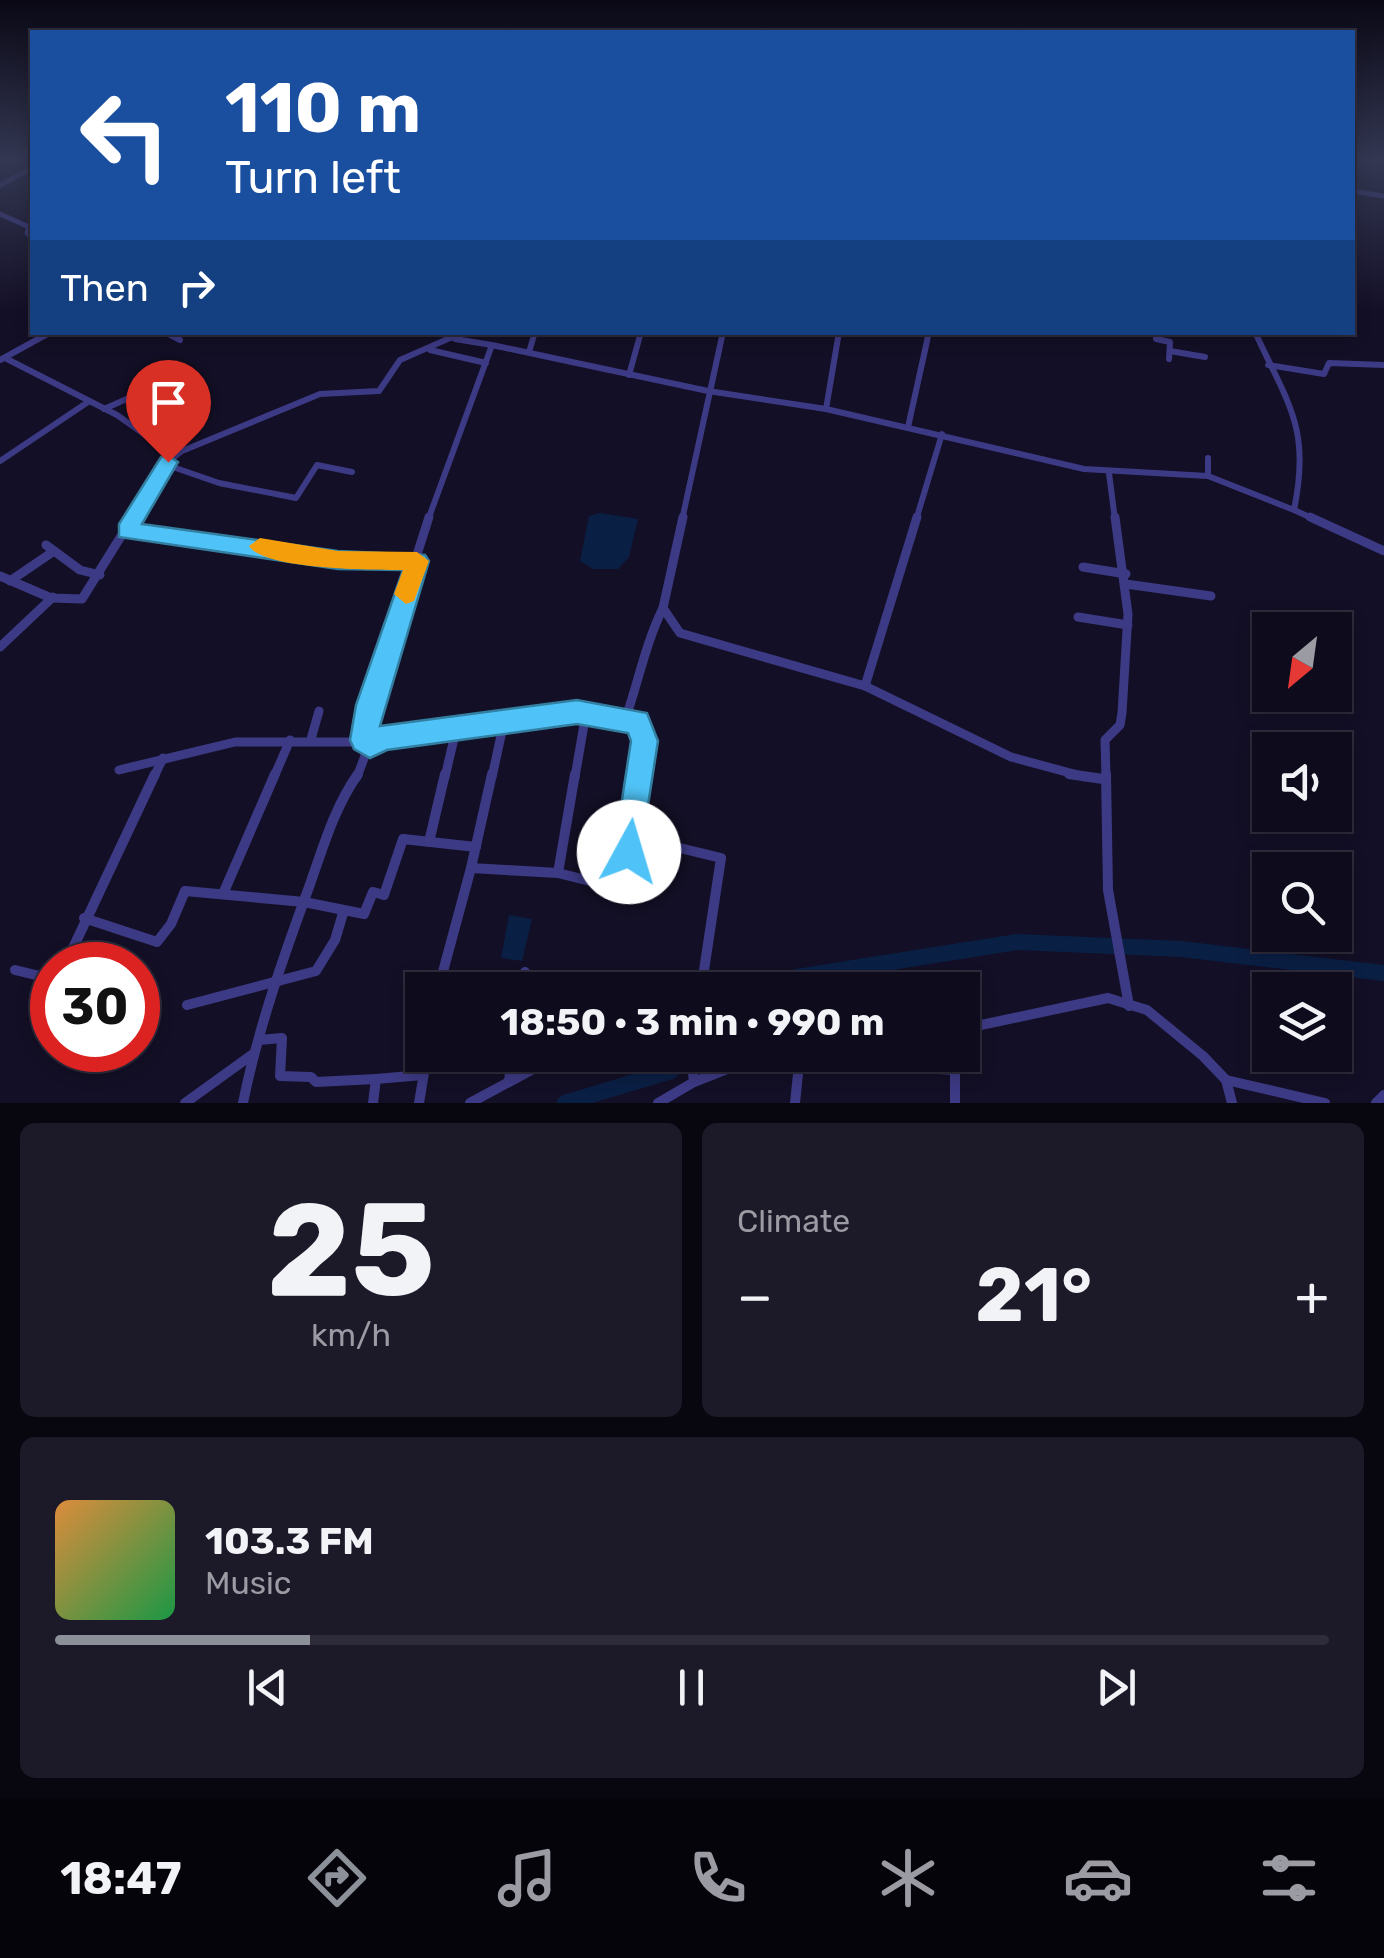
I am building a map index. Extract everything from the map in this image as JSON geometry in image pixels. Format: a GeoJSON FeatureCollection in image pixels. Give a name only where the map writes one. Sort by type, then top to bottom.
{"type":"FeatureCollection","features":[{"type":"Feature","properties":{"kind":"street"},"geometry":{"type":"LineString","coordinates":[[0,214],[30,231]]}},
{"type":"Feature","properties":{"kind":"street"},"geometry":{"type":"LineString","coordinates":[[3,359],[46,335]]}},
{"type":"Feature","properties":{"kind":"street"},"geometry":{"type":"LineString","coordinates":[[171,335],[180,340]]}},
{"type":"Feature","properties":{"kind":"street"},"geometry":{"type":"LineString","coordinates":[[0,576],[76,602],[100,576],[167,466],[182,451],[320,394],[379,391],[400,360],[430,350],[446,335],[708,391],[908,426],[1109,473],[1208,476],[1384,551]]}},
{"type":"Feature","properties":{"kind":"street"},"geometry":{"type":"LineString","coordinates":[[528,352],[534,335]]}},
{"type":"Feature","properties":{"kind":"street"},"geometry":{"type":"LineString","coordinates":[[629,375],[641,335]]}},
{"type":"Feature","properties":{"kind":"street"},"geometry":{"type":"LineString","coordinates":[[625,720],[663,608],[721,335]]}},
{"type":"Feature","properties":{"kind":"street"},"geometry":{"type":"LineString","coordinates":[[826,409],[838,335]]}},
{"type":"Feature","properties":{"kind":"street"},"geometry":{"type":"LineString","coordinates":[[908,426],[928,335]]}},
{"type":"Feature","properties":{"kind":"street"},"geometry":{"type":"LineString","coordinates":[[1156,335],[1156,339],[1170,342],[1170,355],[1204,357]]}},
{"type":"Feature","properties":{"kind":"street"},"geometry":{"type":"LineString","coordinates":[[1255,335],[1301,439],[1303,466],[1294,510]]}},
{"type":"Feature","properties":{"kind":"street"},"geometry":{"type":"LineString","coordinates":[[243,1103],[253,1054],[304,902],[342,796],[358,776],[367,743],[369,705],[428,517],[492,345]]}},
{"type":"Feature","properties":{"kind":"street"},"geometry":{"type":"LineString","coordinates":[[430,350],[486,363]]}},
{"type":"Feature","properties":{"kind":"street"},"geometry":{"type":"LineString","coordinates":[[3,359],[104,409],[158,444]]}},
{"type":"Feature","properties":{"kind":"street"},"geometry":{"type":"LineString","coordinates":[[1268,365],[1324,374],[1328,373],[1329,362],[1384,365]]}},
{"type":"Feature","properties":{"kind":"street"},"geometry":{"type":"LineString","coordinates":[[104,409],[156,386],[164,374],[176,380]]}},
{"type":"Feature","properties":{"kind":"street"},"geometry":{"type":"LineString","coordinates":[[0,461],[88,402]]}},
{"type":"Feature","properties":{"kind":"street"},"geometry":{"type":"LineString","coordinates":[[865,686],[942,434]]}},
{"type":"Feature","properties":{"kind":"street"},"geometry":{"type":"LineString","coordinates":[[1208,458],[1208,476]]}},
{"type":"Feature","properties":{"kind":"street"},"geometry":{"type":"LineString","coordinates":[[167,466],[220,483],[296,498],[317,465],[352,472]]}},
{"type":"Feature","properties":{"kind":"street"},"geometry":{"type":"LineString","coordinates":[[1109,473],[1126,579],[1128,625],[1122,713],[1120,725],[1105,740],[1103,779],[1108,890],[1128,1006]]}},
{"type":"Feature","properties":{"kind":"street"},"geometry":{"type":"LineString","coordinates":[[127,530],[338,560],[417,561]]}},
{"type":"Feature","properties":{"kind":"street"},"geometry":{"type":"LineString","coordinates":[[10,581],[50,548],[80,570],[100,576]]}},
{"type":"Feature","properties":{"kind":"street"},"geometry":{"type":"LineString","coordinates":[[1084,567],[1211,596]]}},
{"type":"Feature","properties":{"kind":"street"},"geometry":{"type":"LineString","coordinates":[[0,647],[53,596]]}},
{"type":"Feature","properties":{"kind":"street"},"geometry":{"type":"LineString","coordinates":[[663,608],[680,634],[865,686],[1010,754],[1057,771],[1103,779]]}},
{"type":"Feature","properties":{"kind":"street"},"geometry":{"type":"LineString","coordinates":[[1078,616],[1128,625]]}},
{"type":"Feature","properties":{"kind":"street"},"geometry":{"type":"LineString","coordinates":[[312,740],[319,712]]}},
{"type":"Feature","properties":{"kind":"street"},"geometry":{"type":"LineString","coordinates":[[558,873],[586,713]]}},
{"type":"Feature","properties":{"kind":"street"},"geometry":{"type":"LineString","coordinates":[[119,770],[235,742],[367,743],[586,713],[638,722],[644,741],[625,873],[606,867],[602,884],[558,873],[471,868]]}},
{"type":"Feature","properties":{"kind":"street"},"geometry":{"type":"LineString","coordinates":[[443,972],[504,722]]}},
{"type":"Feature","properties":{"kind":"street"},"geometry":{"type":"LineString","coordinates":[[429,842],[456,730]]}},
{"type":"Feature","properties":{"kind":"street"},"geometry":{"type":"LineString","coordinates":[[223,894],[290,740]]}},
{"type":"Feature","properties":{"kind":"street"},"geometry":{"type":"LineString","coordinates":[[75,942],[162,758]]}},
{"type":"Feature","properties":{"kind":"street"},"geometry":{"type":"LineString","coordinates":[[84,918],[156,942],[171,924],[185,891],[304,902],[364,914],[373,892],[384,895],[403,839],[476,846]]}},
{"type":"Feature","properties":{"kind":"street"},"geometry":{"type":"LineString","coordinates":[[655,842],[722,858],[704,972]]}},
{"type":"Feature","properties":{"kind":"street"},"geometry":{"type":"LineString","coordinates":[[187,1005],[316,971],[335,940],[344,910]]}},
{"type":"Feature","properties":{"kind":"street"},"geometry":{"type":"LineString","coordinates":[[15,970],[30,973]]}},
{"type":"Feature","properties":{"kind":"street"},"geometry":{"type":"LineString","coordinates":[[980,1024],[1108,998],[1147,1010],[1226,1080],[1326,1103]]}},
{"type":"Feature","properties":{"kind":"street"},"geometry":{"type":"LineString","coordinates":[[258,1040],[282,1038],[280,1076],[316,1082],[423,1075]]}},
{"type":"Feature","properties":{"kind":"street"},"geometry":{"type":"LineString","coordinates":[[185,1103],[253,1054]]}},
{"type":"Feature","properties":{"kind":"street"},"geometry":{"type":"LineString","coordinates":[[419,1103],[424,1072]]}},
{"type":"Feature","properties":{"kind":"street"},"geometry":{"type":"LineString","coordinates":[[509,1081],[510,1072]]}},
{"type":"Feature","properties":{"kind":"street"},"geometry":{"type":"LineString","coordinates":[[470,1103],[526,1072]]}},
{"type":"Feature","properties":{"kind":"street"},"geometry":{"type":"LineString","coordinates":[[693,1072],[694,1082]]}},
{"type":"Feature","properties":{"kind":"street"},"geometry":{"type":"LineString","coordinates":[[658,1103],[720,1072]]}},
{"type":"Feature","properties":{"kind":"street"},"geometry":{"type":"LineString","coordinates":[[796,1103],[799,1072]]}},
{"type":"Feature","properties":{"kind":"street"},"geometry":{"type":"LineString","coordinates":[[955,1072],[956,1103]]}},
{"type":"Feature","properties":{"kind":"street"},"geometry":{"type":"LineString","coordinates":[[374,1103],[376,1079]]}},
{"type":"Feature","properties":{"kind":"street"},"geometry":{"type":"LineString","coordinates":[[1226,1080],[1232,1103]]}},
{"type":"Feature","properties":{"kind":"street"},"geometry":{"type":"LineString","coordinates":[[1376,1103],[1384,1095]]}},
{"type":"Feature","properties":{"kind":"water"},"geometry":{"type":"Polygon","coordinates":[[[600,513],[638,519],[629,557],[618,569],[593,569],[580,561],[589,516],[600,513]]]}},
{"type":"Feature","properties":{"kind":"water"},"geometry":{"type":"Polygon","coordinates":[[[509,915],[532,919],[522,961],[501,958],[509,915]]]}},
{"type":"Feature","properties":{"kind":"waterway"},"geometry":{"type":"LineString","coordinates":[[828,972],[1017,942],[1181,949],[1384,973]]}},
{"type":"Feature","properties":{"kind":"waterway"},"geometry":{"type":"LineString","coordinates":[[565,1103],[668,1072]]}},
{"type":"Feature","properties":{"kind":"slow traffic"},"geometry":{"type":"LineString","coordinates":[[260,546],[338,560],[367,562],[370,557],[417,561],[406,594]]}},
{"type":"Feature","properties":{"kind":"route"},"geometry":{"type":"LineString","coordinates":[[168,462],[127,530],[289,550],[338,560],[367,562],[370,557],[417,561],[369,705],[364,740],[370,745],[383,738],[577,712],[609,714],[638,722],[644,741],[629,852]]}}]}
